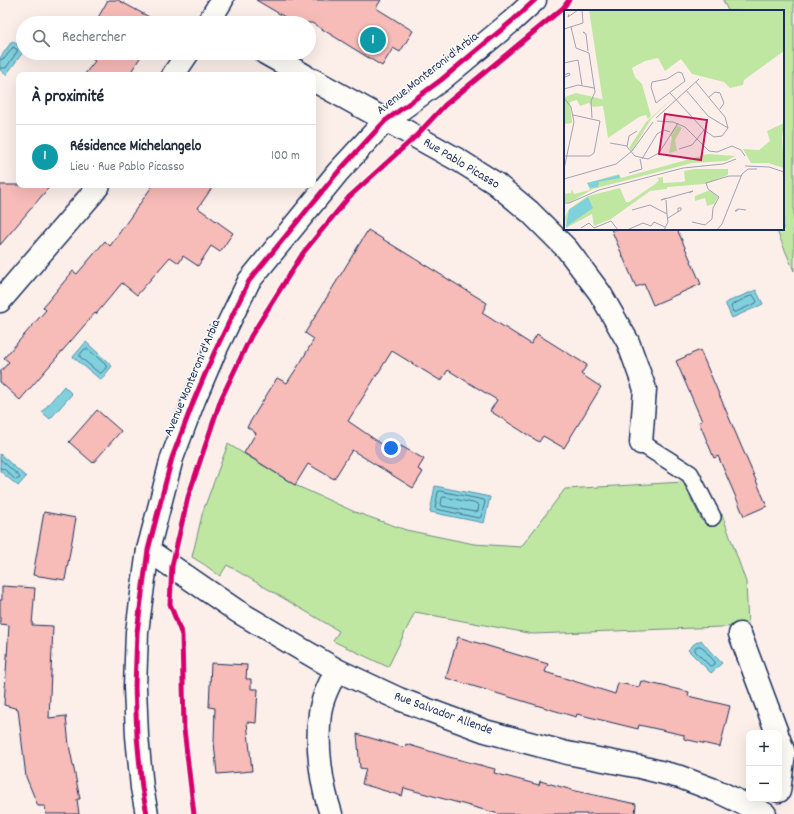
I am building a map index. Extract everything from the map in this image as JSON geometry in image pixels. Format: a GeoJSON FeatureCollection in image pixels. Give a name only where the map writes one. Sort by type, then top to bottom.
{"type":"FeatureCollection","features":[{"type":"Feature","properties":{"kind":"street"},"geometry":{"type":"LineString","coordinates":[[214,16],[222,0]]}},
{"type":"Feature","properties":{"kind":"street","name":"Avenue Monteroni d'Arbia"},"geometry":{"type":"LineString","coordinates":[[147,814],[142,788],[137,736],[135,687],[142,586],[148,550],[172,458],[194,400],[215,351],[250,281],[338,172],[385,121],[441,80],[535,0]]}},
{"type":"Feature","properties":{"kind":"street"},"geometry":{"type":"LineString","coordinates":[[175,72],[183,60]]}},
{"type":"Feature","properties":{"kind":"street"},"geometry":{"type":"LineString","coordinates":[[277,60],[299,72]]}},
{"type":"Feature","properties":{"kind":"street","name":"Rue Pablo Picasso"},"geometry":{"type":"LineString","coordinates":[[316,82],[460,161],[495,183],[530,212],[567,249],[600,293],[628,342],[645,389],[641,442]]}},
{"type":"Feature","properties":{"kind":"street"},"geometry":{"type":"LineString","coordinates":[[0,301],[97,188]]}},
{"type":"Feature","properties":{"kind":"street","name":"Rue Salvador Allende"},"geometry":{"type":"LineString","coordinates":[[148,550],[237,611],[337,670],[399,699],[485,731],[567,753],[640,767],[680,777],[717,791],[765,814]]}},
{"type":"Feature","properties":{"kind":"street"},"geometry":{"type":"LineString","coordinates":[[740,634],[776,730]]}},
{"type":"Feature","properties":{"kind":"street"},"geometry":{"type":"LineString","coordinates":[[331,814],[320,770],[320,713],[326,691],[337,670]]}},
{"type":"Feature","properties":{"kind":"street"},"geometry":{"type":"LineString","coordinates":[[782,747],[784,753],[782,768]]}},
{"type":"Feature","properties":{"kind":"street"},"geometry":{"type":"LineString","coordinates":[[775,814],[777,802]]}},
{"type":"Feature","properties":{"kind":"lane","name":"Rue Pablo Picasso"},"geometry":{"type":"LineString","coordinates":[[641,442],[690,474],[712,517]]}},
{"type":"Feature","properties":{"kind":"green space"},"geometry":{"type":"Polygon","coordinates":[[[723,0],[794,0],[794,271],[776,230],[784,230],[784,10],[728,10],[723,0]]]}},
{"type":"Feature","properties":{"kind":"green space"},"geometry":{"type":"Polygon","coordinates":[[[228,444],[295,485],[355,512],[406,530],[474,544],[521,547],[565,489],[683,482],[702,521],[722,514],[746,582],[748,626],[533,634],[415,612],[388,667],[333,641],[339,631],[227,565],[220,576],[192,557],[203,511],[228,444]]]}},
{"type":"Feature","properties":{"kind":"water"},"geometry":{"type":"Polygon","coordinates":[[[12,41],[16,44],[17,60],[6,75],[0,70],[0,58],[12,41]]]}},
{"type":"Feature","properties":{"kind":"water"},"geometry":{"type":"Polygon","coordinates":[[[756,290],[763,304],[732,318],[725,303],[756,290]]]}},
{"type":"Feature","properties":{"kind":"water"},"geometry":{"type":"Polygon","coordinates":[[[86,342],[112,366],[101,380],[73,357],[86,342]]]}},
{"type":"Feature","properties":{"kind":"water"},"geometry":{"type":"Polygon","coordinates":[[[64,386],[72,394],[50,419],[42,412],[64,386]]]}},
{"type":"Feature","properties":{"kind":"water"},"geometry":{"type":"Polygon","coordinates":[[[0,454],[26,477],[18,486],[0,471],[0,454]]]}},
{"type":"Feature","properties":{"kind":"water"},"geometry":{"type":"Polygon","coordinates":[[[435,486],[490,497],[484,523],[430,512],[435,486]]]}},
{"type":"Feature","properties":{"kind":"water"},"geometry":{"type":"Polygon","coordinates":[[[701,640],[722,663],[711,673],[688,650],[701,640]]]}},
{"type":"Feature","properties":{"kind":"building"},"geometry":{"type":"Polygon","coordinates":[[[108,0],[118,0],[147,16],[99,16],[108,0]]]}},
{"type":"Feature","properties":{"kind":"building"},"geometry":{"type":"Polygon","coordinates":[[[256,0],[381,0],[376,8],[413,31],[400,52],[393,48],[382,66],[316,25],[316,16],[283,16],[256,0]]]}},
{"type":"Feature","properties":{"kind":"building"},"geometry":{"type":"Polygon","coordinates":[[[93,60],[139,60],[131,72],[86,72],[95,61],[93,60]]]}},
{"type":"Feature","properties":{"kind":"building"},"geometry":{"type":"Polygon","coordinates":[[[0,185],[16,185],[16,188],[48,188],[0,245],[0,185]]]}},
{"type":"Feature","properties":{"kind":"building"},"geometry":{"type":"Polygon","coordinates":[[[151,188],[212,188],[198,208],[233,233],[220,252],[211,246],[198,266],[183,256],[179,263],[170,257],[137,295],[122,283],[20,400],[0,382],[0,372],[9,362],[4,358],[46,310],[43,307],[73,271],[77,274],[105,241],[110,246],[151,188]]]}},
{"type":"Feature","properties":{"kind":"building"},"geometry":{"type":"Polygon","coordinates":[[[368,230],[487,303],[482,313],[531,344],[537,334],[587,365],[581,374],[601,387],[564,448],[543,436],[539,442],[490,411],[497,400],[448,370],[441,381],[392,351],[348,421],[396,454],[401,446],[424,459],[418,469],[423,472],[413,488],[352,450],[334,479],[308,464],[295,485],[244,453],[256,433],[247,427],[277,378],[287,383],[302,360],[314,339],[305,333],[368,230]]]}},
{"type":"Feature","properties":{"kind":"building"},"geometry":{"type":"Polygon","coordinates":[[[611,230],[677,230],[701,284],[653,305],[644,284],[636,287],[611,230]]]}},
{"type":"Feature","properties":{"kind":"building"},"geometry":{"type":"Polygon","coordinates":[[[700,350],[767,506],[744,516],[718,456],[714,458],[699,422],[702,421],[676,361],[700,350]]]}},
{"type":"Feature","properties":{"kind":"building"},"geometry":{"type":"Polygon","coordinates":[[[97,410],[121,431],[93,463],[69,442],[97,410]]]}},
{"type":"Feature","properties":{"kind":"building"},"geometry":{"type":"Polygon","coordinates":[[[44,512],[76,518],[65,580],[33,575],[44,512]]]}},
{"type":"Feature","properties":{"kind":"building"},"geometry":{"type":"Polygon","coordinates":[[[2,586],[35,588],[32,625],[53,626],[49,718],[66,716],[69,745],[80,799],[77,799],[79,814],[46,814],[45,806],[38,806],[26,777],[18,709],[4,705],[9,625],[0,624],[0,600],[2,600],[2,586]]]}},
{"type":"Feature","properties":{"kind":"building"},"geometry":{"type":"Polygon","coordinates":[[[458,637],[548,664],[545,672],[615,694],[618,683],[639,687],[641,681],[689,692],[688,696],[730,706],[720,747],[684,739],[684,735],[639,725],[638,729],[577,714],[576,717],[446,678],[458,637]]]}},
{"type":"Feature","properties":{"kind":"building"},"geometry":{"type":"Polygon","coordinates":[[[211,663],[247,665],[246,679],[251,679],[251,689],[258,689],[256,723],[247,722],[252,771],[217,774],[214,742],[215,708],[209,707],[211,663]]]}},
{"type":"Feature","properties":{"kind":"building"},"geometry":{"type":"Polygon","coordinates":[[[357,734],[405,748],[406,744],[495,769],[494,773],[539,785],[540,781],[576,791],[636,804],[635,814],[499,814],[404,788],[402,796],[362,784],[366,769],[360,768],[357,734]]]}},
{"type":"Feature","properties":{"kind":"cycle path"},"geometry":{"type":"LineString","coordinates":[[147,814],[142,788],[137,736],[135,687],[137,632],[148,550],[172,458],[194,400],[215,351],[249,281],[338,172],[385,121],[441,80],[535,0]]}},
{"type":"Feature","properties":{"kind":"cycle path"},"geometry":{"type":"LineString","coordinates":[[194,814],[184,729],[182,635],[170,604],[172,566],[188,497],[221,399],[251,336],[303,253],[349,197],[415,137],[445,105],[563,8],[569,0]]}},
{"type":"Feature","properties":{"kind":"place","name":"Résidence Michelangelo"},"geometry":{"type":"Point","coordinates":[373,40]}}]}
